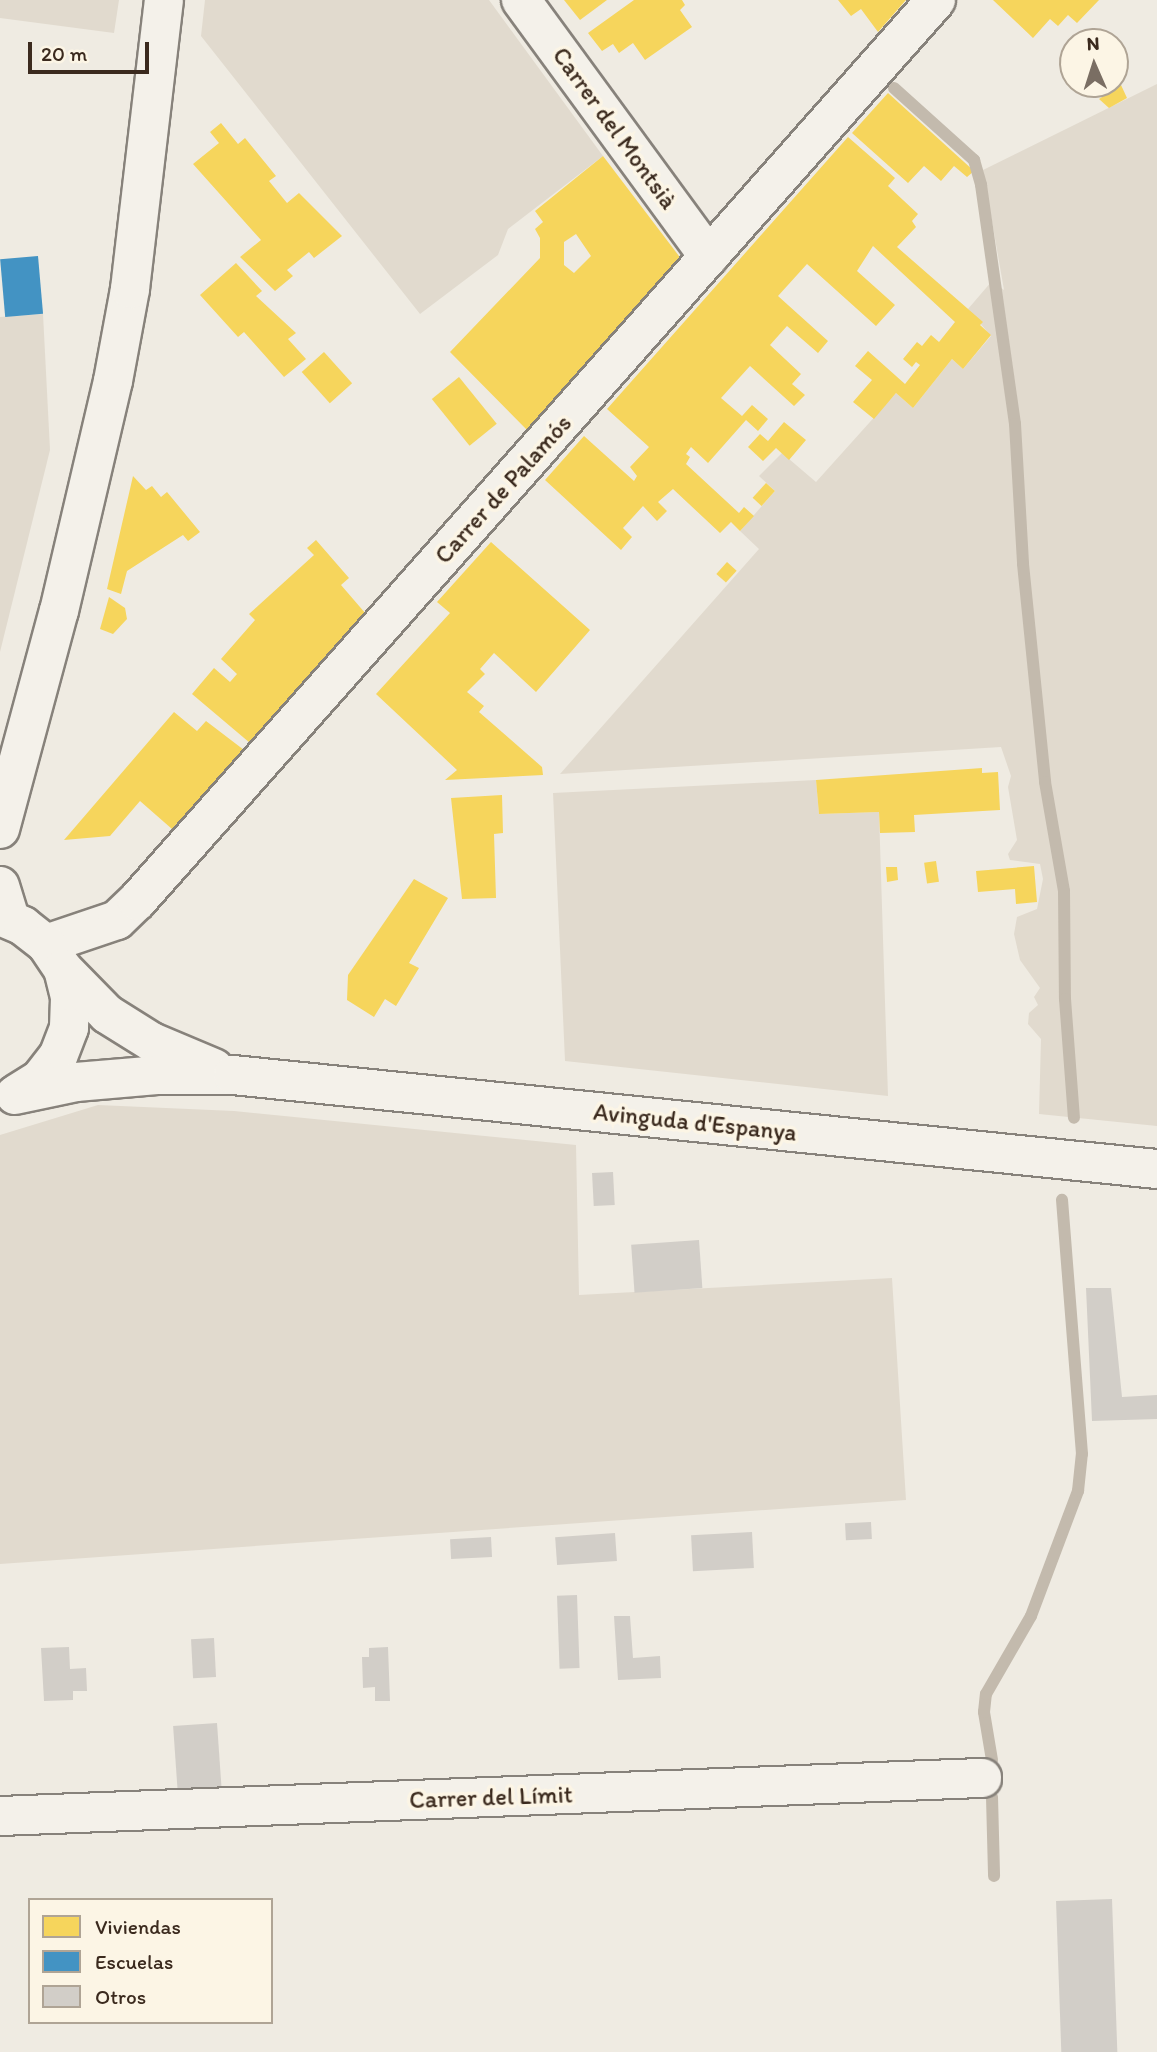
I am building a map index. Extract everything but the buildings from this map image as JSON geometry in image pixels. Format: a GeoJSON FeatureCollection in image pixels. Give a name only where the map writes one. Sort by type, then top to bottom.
{"type":"FeatureCollection","features":[{"type":"Feature","properties":{"kind":"street"},"geometry":{"type":"LineString","coordinates":[[0,829],[59,611],[113,382],[130,289],[164,0]]}},
{"type":"Feature","properties":{"kind":"street","name":"Carrer del Montsià"},"geometry":{"type":"LineString","coordinates":[[521,0],[709,257]]}},
{"type":"Feature","properties":{"kind":"street","name":"Carrer de Palamós"},"geometry":{"type":"LineString","coordinates":[[55,957],[117,920],[137,901],[936,0]]}},
{"type":"Feature","properties":{"kind":"street","name":"Avinguda d'Espanya"},"geometry":{"type":"LineString","coordinates":[[3,907],[55,957],[107,1014],[152,1042],[233,1075]]}},
{"type":"Feature","properties":{"kind":"street"},"geometry":{"type":"LineString","coordinates":[[8,1098],[40,1079],[65,1042],[71,998],[55,957]]}},
{"type":"Feature","properties":{"kind":"street","name":"Avinguda d'Espanya"},"geometry":{"type":"LineString","coordinates":[[8,1098],[89,1080],[233,1075],[1157,1169]]}},
{"type":"Feature","properties":{"kind":"street","name":"Carrer del Límit"},"geometry":{"type":"LineString","coordinates":[[0,1816],[982,1778]]}},
{"type":"Feature","properties":{"kind":"shaded area"},"geometry":{"type":"Polygon","coordinates":[[[0,0],[119,0],[114,33],[0,18],[0,0]]]}},
{"type":"Feature","properties":{"kind":"shaded area"},"geometry":{"type":"Polygon","coordinates":[[[205,0],[489,0],[603,156],[508,229],[498,255],[420,314],[201,36],[205,0]]]}},
{"type":"Feature","properties":{"kind":"shaded area"},"geometry":{"type":"Polygon","coordinates":[[[1157,84],[1157,1126],[1039,1114],[1041,1039],[1028,1024],[1029,1013],[1038,1005],[1034,997],[1040,988],[1020,960],[1014,934],[1017,917],[1037,909],[1043,879],[1040,864],[1010,860],[1008,854],[1017,840],[1008,787],[1011,776],[1001,747],[560,774],[759,549],[740,531],[775,491],[759,476],[782,453],[816,482],[896,393],[913,408],[952,359],[963,369],[991,336],[968,309],[992,281],[1004,290],[983,170],[1157,84]]]}},
{"type":"Feature","properties":{"kind":"shaded area"},"geometry":{"type":"Polygon","coordinates":[[[43,314],[50,450],[0,652],[0,317],[43,314]]]}},
{"type":"Feature","properties":{"kind":"shaded area"},"geometry":{"type":"Polygon","coordinates":[[[816,780],[819,814],[879,812],[888,1096],[565,1061],[553,793],[816,780]]]}},
{"type":"Feature","properties":{"kind":"shaded area"},"geometry":{"type":"Polygon","coordinates":[[[98,1105],[234,1111],[576,1145],[579,1295],[892,1278],[906,1500],[0,1564],[0,1135],[98,1105]]]}},
{"type":"Feature","properties":{"kind":"waterway"},"geometry":{"type":"LineString","coordinates":[[894,88],[974,160],[981,185],[1015,424],[1023,564],[1045,782],[1064,891],[1065,999],[1074,1118]]}},
{"type":"Feature","properties":{"kind":"waterway"},"geometry":{"type":"LineString","coordinates":[[992,1760],[984,1712],[986,1694],[1031,1616],[1078,1491],[1082,1454],[1062,1200]]}},
{"type":"Feature","properties":{"kind":"waterway"},"geometry":{"type":"LineString","coordinates":[[992,1797],[994,1876]]}}]}
